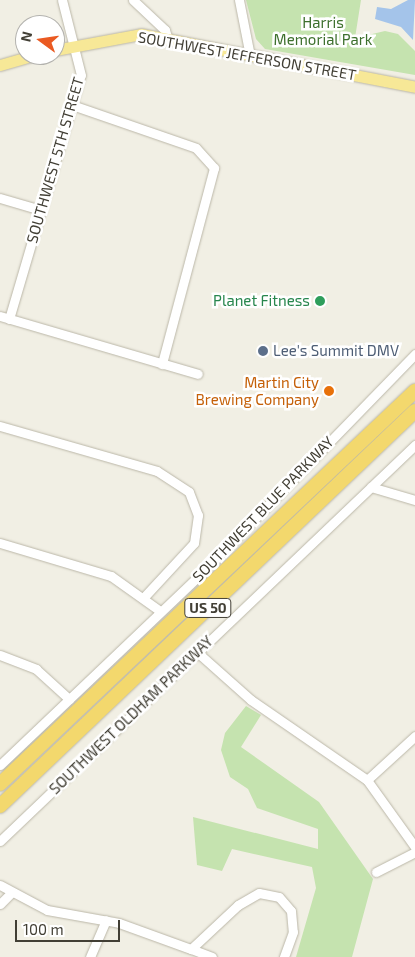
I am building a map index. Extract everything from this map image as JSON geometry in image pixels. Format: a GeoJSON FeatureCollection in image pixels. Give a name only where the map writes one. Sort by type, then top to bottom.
{"type":"FeatureCollection","features":[{"type":"Feature","properties":{"kind":"highway","name":"US 50"},"geometry":{"type":"LineString","coordinates":[[0,784],[415,391]]}},
{"type":"Feature","properties":{"kind":"highway","name":"US 50"},"geometry":{"type":"LineString","coordinates":[[0,806],[415,411]]}},
{"type":"Feature","properties":{"kind":"main road","name":"SOUTHWEST JEFFERSON STREET"},"geometry":{"type":"LineString","coordinates":[[65,47],[122,35],[168,40],[414,85]]}},
{"type":"Feature","properties":{"kind":"main road"},"geometry":{"type":"LineString","coordinates":[[0,65],[15,61]]}},
{"type":"Feature","properties":{"kind":"street","name":"SOUTHWEST 5TH STREET"},"geometry":{"type":"LineString","coordinates":[[5,317],[41,210],[81,75],[75,44],[62,0]]}},
{"type":"Feature","properties":{"kind":"street"},"geometry":{"type":"LineString","coordinates":[[133,0],[165,30],[168,40]]}},
{"type":"Feature","properties":{"kind":"street"},"geometry":{"type":"LineString","coordinates":[[239,0],[250,56]]}},
{"type":"Feature","properties":{"kind":"street"},"geometry":{"type":"LineString","coordinates":[[72,105],[196,148],[214,168],[162,364]]}},
{"type":"Feature","properties":{"kind":"street"},"geometry":{"type":"LineString","coordinates":[[0,198],[41,210]]}},
{"type":"Feature","properties":{"kind":"street"},"geometry":{"type":"LineString","coordinates":[[5,317],[198,374]]}},
{"type":"Feature","properties":{"kind":"street","name":"SOUTHWEST BLUE PARKWAY"},"geometry":{"type":"LineString","coordinates":[[2,760],[160,611],[415,354]]}},
{"type":"Feature","properties":{"kind":"street"},"geometry":{"type":"LineString","coordinates":[[0,426],[157,471],[189,492],[198,515],[194,543],[145,596]]}},
{"type":"Feature","properties":{"kind":"street","name":"SOUTHWEST OLDHAM PARKWAY"},"geometry":{"type":"LineString","coordinates":[[0,840],[415,445]]}},
{"type":"Feature","properties":{"kind":"street"},"geometry":{"type":"LineString","coordinates":[[370,487],[415,500]]}},
{"type":"Feature","properties":{"kind":"street"},"geometry":{"type":"LineString","coordinates":[[0,543],[111,576],[145,596],[160,611]]}},
{"type":"Feature","properties":{"kind":"street"},"geometry":{"type":"LineString","coordinates":[[197,652],[251,700],[367,780],[415,847]]}},
{"type":"Feature","properties":{"kind":"street"},"geometry":{"type":"LineString","coordinates":[[0,655],[36,669],[68,699]]}},
{"type":"Feature","properties":{"kind":"street"},"geometry":{"type":"LineString","coordinates":[[367,780],[415,736]]}},
{"type":"Feature","properties":{"kind":"street"},"geometry":{"type":"LineString","coordinates":[[376,872],[415,852]]}},
{"type":"Feature","properties":{"kind":"street"},"geometry":{"type":"LineString","coordinates":[[0,885],[11,893],[60,914],[106,920],[212,957]]}},
{"type":"Feature","properties":{"kind":"street"},"geometry":{"type":"LineString","coordinates":[[0,904],[11,893]]}},
{"type":"Feature","properties":{"kind":"street"},"geometry":{"type":"LineString","coordinates":[[191,949],[249,896],[269,893],[279,897],[291,911],[293,932],[284,957]]}},
{"type":"Feature","properties":{"kind":"street"},"geometry":{"type":"LineString","coordinates":[[90,957],[106,920]]}},
{"type":"Feature","properties":{"kind":"green space","name":"Harris Memorial Park"},"geometry":{"type":"Polygon","coordinates":[[[246,0],[361,0],[355,38],[385,31],[398,34],[415,51],[415,75],[265,49],[256,39],[246,0]]]}},
{"type":"Feature","properties":{"kind":"green space"},"geometry":{"type":"Polygon","coordinates":[[[246,706],[261,715],[241,747],[319,802],[373,879],[352,957],[296,957],[316,888],[312,867],[232,849],[222,871],[197,865],[193,817],[318,849],[318,829],[257,808],[248,789],[230,777],[221,750],[225,733],[246,706]]]}},
{"type":"Feature","properties":{"kind":"water"},"geometry":{"type":"Polygon","coordinates":[[[408,0],[415,0],[413,40],[401,27],[375,19],[377,7],[391,9],[408,0]]]}},
{"type":"Feature","properties":{"kind":"place","name":"Planet Fitness"},"geometry":{"type":"Point","coordinates":[320,301]}},
{"type":"Feature","properties":{"kind":"place","name":"Lee's Summit DMV"},"geometry":{"type":"Point","coordinates":[263,351]}},
{"type":"Feature","properties":{"kind":"place","name":"Martin City Brewing Company"},"geometry":{"type":"Point","coordinates":[329,391]}}]}
